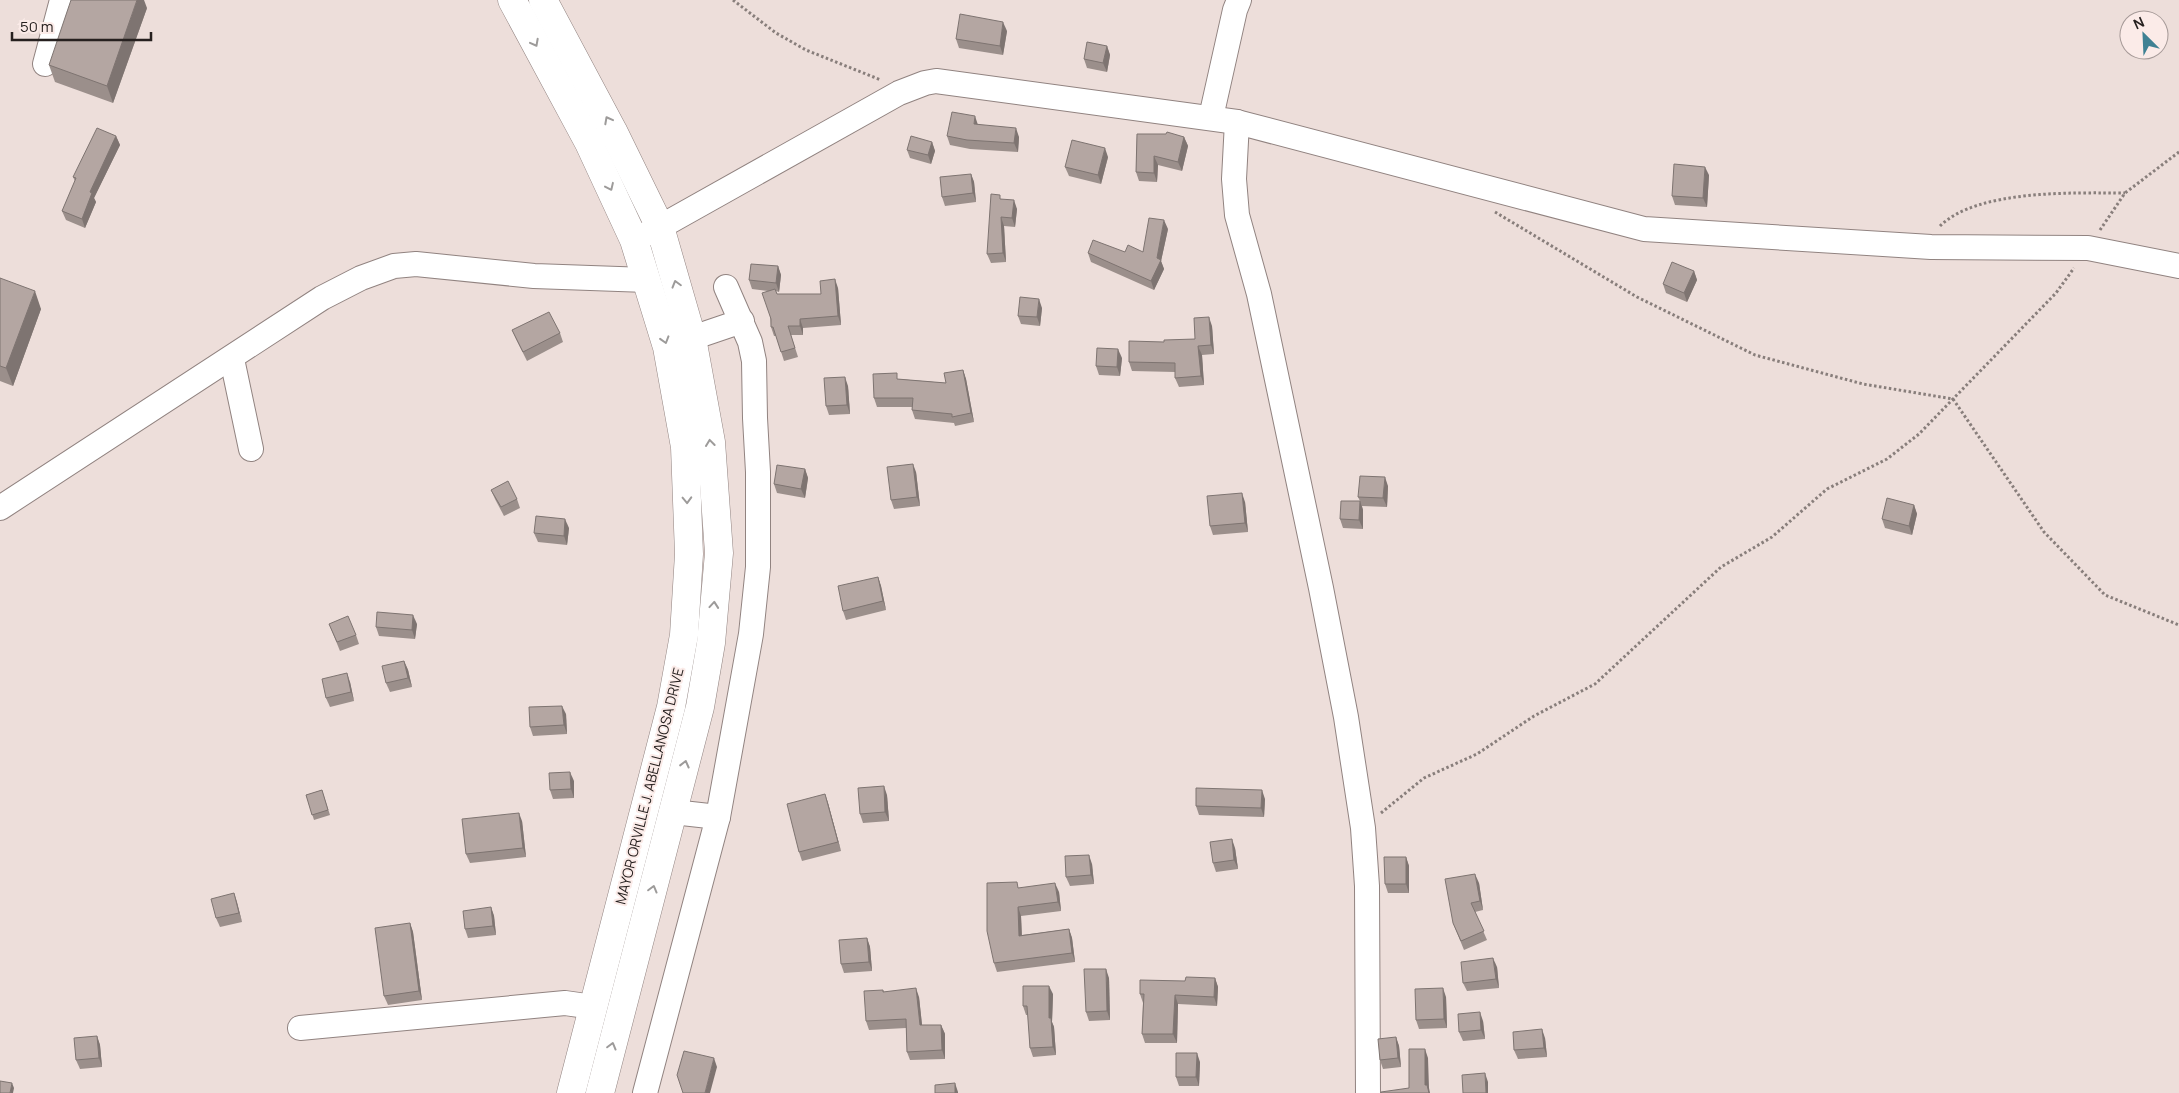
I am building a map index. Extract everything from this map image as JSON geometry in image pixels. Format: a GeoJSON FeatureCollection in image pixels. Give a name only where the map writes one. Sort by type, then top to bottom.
{"type":"FeatureCollection","features":[{"type":"Feature","properties":{"kind":"main road","name":"MAYOR ORVILLE J. ABELLANOSA DRIVE"},"geometry":{"type":"LineString","coordinates":[[512,0],[589,143],[634,240],[667,347],[685,447],[689,554],[684,635],[671,707],[571,1093]]}},
{"type":"Feature","properties":{"kind":"main road","name":"MAYOR ORVILLE J. ABELLANOSA DRIVE"},"geometry":{"type":"LineString","coordinates":[[543,0],[613,131],[660,227],[692,338],[711,442],[719,553],[711,643],[700,707],[600,1093]]}},
{"type":"Feature","properties":{"kind":"street"},"geometry":{"type":"LineString","coordinates":[[45,64],[62,0]]}},
{"type":"Feature","properties":{"kind":"street"},"geometry":{"type":"LineString","coordinates":[[1211,117],[1235,10],[1239,0]]}},
{"type":"Feature","properties":{"kind":"street"},"geometry":{"type":"LineString","coordinates":[[634,240],[899,93],[925,82],[936,81],[1237,122],[1644,229],[1931,247],[2088,248],[2179,266]]}},
{"type":"Feature","properties":{"kind":"street"},"geometry":{"type":"LineString","coordinates":[[1237,122],[1234,179],[1237,215],[1259,294],[1321,588],[1346,717],[1363,828],[1367,886],[1368,1093]]}},
{"type":"Feature","properties":{"kind":"street"},"geometry":{"type":"LineString","coordinates":[[0,508],[232,359],[322,298],[361,278],[394,266],[416,264],[534,276],[647,280]]}},
{"type":"Feature","properties":{"kind":"street"},"geometry":{"type":"LineString","coordinates":[[645,1093],[718,817],[751,634],[758,567],[758,472],[754,361],[750,342],[726,287]]}},
{"type":"Feature","properties":{"kind":"street"},"geometry":{"type":"LineString","coordinates":[[692,338],[742,321]]}},
{"type":"Feature","properties":{"kind":"street"},"geometry":{"type":"LineString","coordinates":[[232,359],[251,450]]}},
{"type":"Feature","properties":{"kind":"street"},"geometry":{"type":"LineString","coordinates":[[673,812],[718,817]]}},
{"type":"Feature","properties":{"kind":"street"},"geometry":{"type":"LineString","coordinates":[[300,1028],[565,1003],[593,1007]]}},
{"type":"Feature","properties":{"kind":"path"},"geometry":{"type":"LineString","coordinates":[[733,0],[776,33],[798,46],[882,80],[899,93]]}},
{"type":"Feature","properties":{"kind":"path"},"geometry":{"type":"LineString","coordinates":[[1363,828],[1424,778],[1477,754],[1534,716],[1594,684],[1721,567],[1772,537],[1827,489],[1887,459],[1919,434],[2056,293],[2125,193],[2179,152]]}},
{"type":"Feature","properties":{"kind":"path"},"geometry":{"type":"LineString","coordinates":[[1931,247],[1933,236],[1950,217],[1988,203],[2023,197],[2125,193]]}},
{"type":"Feature","properties":{"kind":"path"},"geometry":{"type":"LineString","coordinates":[[1490,209],[1637,297],[1755,355],[1864,384],[1953,399],[2044,532],[2105,595],[2179,625]]}},
{"type":"Feature","properties":{"kind":"building"},"geometry":{"type":"Polygon","coordinates":[[[71,0],[137,0],[107,86],[49,65],[71,0]]]}},
{"type":"Feature","properties":{"kind":"building"},"geometry":{"type":"Polygon","coordinates":[[[960,14],[1003,22],[1000,46],[956,39],[960,14]]]}},
{"type":"Feature","properties":{"kind":"building"},"geometry":{"type":"Polygon","coordinates":[[[1087,42],[1107,46],[1103,63],[1084,59],[1087,42]]]}},
{"type":"Feature","properties":{"kind":"building"},"geometry":{"type":"Polygon","coordinates":[[[952,112],[975,116],[974,124],[1016,128],[1014,143],[967,140],[947,136],[952,112]]]}},
{"type":"Feature","properties":{"kind":"building"},"geometry":{"type":"Polygon","coordinates":[[[97,128],[116,136],[90,192],[92,193],[82,219],[62,211],[76,178],[73,177],[97,128]]]}},
{"type":"Feature","properties":{"kind":"building"},"geometry":{"type":"Polygon","coordinates":[[[1167,132],[1184,137],[1178,162],[1154,156],[1154,173],[1136,172],[1137,134],[1166,134],[1167,132]]]}},
{"type":"Feature","properties":{"kind":"building"},"geometry":{"type":"Polygon","coordinates":[[[911,136],[932,142],[928,155],[907,150],[911,136]]]}},
{"type":"Feature","properties":{"kind":"building"},"geometry":{"type":"Polygon","coordinates":[[[1072,140],[1105,148],[1098,175],[1065,167],[1072,140]]]}},
{"type":"Feature","properties":{"kind":"building"},"geometry":{"type":"Polygon","coordinates":[[[1674,164],[1705,167],[1703,198],[1672,196],[1674,164]]]}},
{"type":"Feature","properties":{"kind":"building"},"geometry":{"type":"Polygon","coordinates":[[[971,174],[973,193],[942,197],[940,177],[971,174]]]}},
{"type":"Feature","properties":{"kind":"building"},"geometry":{"type":"Polygon","coordinates":[[[991,194],[1000,195],[1000,199],[1014,200],[1012,218],[1001,217],[1003,253],[987,254],[991,194]]]}},
{"type":"Feature","properties":{"kind":"building"},"geometry":{"type":"Polygon","coordinates":[[[1149,218],[1164,220],[1157,258],[1161,260],[1151,281],[1088,253],[1093,240],[1125,252],[1128,245],[1143,252],[1149,218]]]}},
{"type":"Feature","properties":{"kind":"building"},"geometry":{"type":"Polygon","coordinates":[[[1672,262],[1694,271],[1684,293],[1663,284],[1672,262]]]}},
{"type":"Feature","properties":{"kind":"building"},"geometry":{"type":"Polygon","coordinates":[[[751,264],[778,266],[776,283],[749,280],[751,264]]]}},
{"type":"Feature","properties":{"kind":"building"},"geometry":{"type":"Polygon","coordinates":[[[0,278],[35,291],[6,368],[0,366],[0,278]]]}},
{"type":"Feature","properties":{"kind":"building"},"geometry":{"type":"Polygon","coordinates":[[[835,279],[838,316],[800,319],[800,326],[788,326],[795,348],[781,352],[773,327],[771,327],[771,319],[762,293],[775,289],[777,294],[821,294],[820,281],[835,279]]]}},
{"type":"Feature","properties":{"kind":"building"},"geometry":{"type":"Polygon","coordinates":[[[1020,297],[1039,299],[1037,317],[1018,316],[1020,297]]]}},
{"type":"Feature","properties":{"kind":"building"},"geometry":{"type":"Polygon","coordinates":[[[549,312],[560,333],[523,352],[512,330],[549,312]]]}},
{"type":"Feature","properties":{"kind":"building"},"geometry":{"type":"Polygon","coordinates":[[[1209,317],[1211,345],[1198,346],[1201,376],[1175,378],[1175,363],[1129,362],[1129,341],[1164,342],[1164,340],[1195,339],[1194,318],[1209,317]]]}},
{"type":"Feature","properties":{"kind":"building"},"geometry":{"type":"Polygon","coordinates":[[[1097,348],[1118,349],[1117,367],[1096,366],[1097,348]]]}},
{"type":"Feature","properties":{"kind":"building"},"geometry":{"type":"Polygon","coordinates":[[[963,370],[971,413],[952,417],[952,414],[912,410],[913,398],[874,398],[873,374],[897,373],[897,379],[946,383],[944,373],[963,370]]]}},
{"type":"Feature","properties":{"kind":"building"},"geometry":{"type":"Polygon","coordinates":[[[845,377],[847,405],[826,406],[824,378],[845,377]]]}},
{"type":"Feature","properties":{"kind":"building"},"geometry":{"type":"Polygon","coordinates":[[[913,464],[917,497],[891,500],[887,467],[913,464]]]}},
{"type":"Feature","properties":{"kind":"building"},"geometry":{"type":"Polygon","coordinates":[[[777,465],[805,469],[801,489],[774,484],[777,465]]]}},
{"type":"Feature","properties":{"kind":"building"},"geometry":{"type":"Polygon","coordinates":[[[1360,476],[1385,477],[1383,498],[1358,497],[1360,476]]]}},
{"type":"Feature","properties":{"kind":"building"},"geometry":{"type":"Polygon","coordinates":[[[508,481],[517,499],[501,507],[491,490],[508,481]]]}},
{"type":"Feature","properties":{"kind":"building"},"geometry":{"type":"Polygon","coordinates":[[[1242,493],[1245,523],[1210,526],[1207,496],[1242,493]]]}},
{"type":"Feature","properties":{"kind":"building"},"geometry":{"type":"Polygon","coordinates":[[[1887,498],[1914,505],[1909,526],[1882,519],[1887,498]]]}},
{"type":"Feature","properties":{"kind":"building"},"geometry":{"type":"Polygon","coordinates":[[[1341,501],[1360,501],[1359,520],[1340,519],[1341,501]]]}},
{"type":"Feature","properties":{"kind":"building"},"geometry":{"type":"Polygon","coordinates":[[[536,516],[565,519],[564,536],[534,533],[536,516]]]}},
{"type":"Feature","properties":{"kind":"building"},"geometry":{"type":"Polygon","coordinates":[[[878,577],[883,601],[843,611],[838,586],[878,577]]]}},
{"type":"Feature","properties":{"kind":"building"},"geometry":{"type":"Polygon","coordinates":[[[377,612],[413,615],[412,630],[376,627],[377,612]]]}},
{"type":"Feature","properties":{"kind":"building"},"geometry":{"type":"Polygon","coordinates":[[[348,616],[356,635],[337,642],[329,624],[348,616]]]}},
{"type":"Feature","properties":{"kind":"building"},"geometry":{"type":"Polygon","coordinates":[[[404,661],[408,678],[386,683],[382,666],[404,661]]]}},
{"type":"Feature","properties":{"kind":"building"},"geometry":{"type":"Polygon","coordinates":[[[347,673],[351,692],[326,698],[322,679],[347,673]]]}},
{"type":"Feature","properties":{"kind":"building"},"geometry":{"type":"Polygon","coordinates":[[[562,706],[564,725],[530,727],[529,707],[562,706]]]}},
{"type":"Feature","properties":{"kind":"building"},"geometry":{"type":"Polygon","coordinates":[[[570,772],[571,789],[550,790],[549,773],[570,772]]]}},
{"type":"Feature","properties":{"kind":"building"},"geometry":{"type":"Polygon","coordinates":[[[884,786],[885,812],[860,814],[858,788],[884,786]]]}},
{"type":"Feature","properties":{"kind":"building"},"geometry":{"type":"Polygon","coordinates":[[[1196,788],[1262,790],[1261,808],[1196,806],[1196,788]]]}},
{"type":"Feature","properties":{"kind":"building"},"geometry":{"type":"Polygon","coordinates":[[[322,790],[328,810],[312,815],[306,795],[322,790]]]}},
{"type":"Feature","properties":{"kind":"building"},"geometry":{"type":"Polygon","coordinates":[[[825,794],[838,842],[799,852],[787,804],[825,794]]]}},
{"type":"Feature","properties":{"kind":"building"},"geometry":{"type":"Polygon","coordinates":[[[519,813],[523,848],[466,854],[462,819],[519,813]]]}},
{"type":"Feature","properties":{"kind":"building"},"geometry":{"type":"Polygon","coordinates":[[[1232,839],[1234,860],[1213,863],[1210,842],[1232,839]]]}},
{"type":"Feature","properties":{"kind":"building"},"geometry":{"type":"Polygon","coordinates":[[[1089,855],[1091,875],[1066,877],[1065,856],[1089,855]]]}},
{"type":"Feature","properties":{"kind":"building"},"geometry":{"type":"Polygon","coordinates":[[[1384,857],[1406,857],[1406,884],[1385,884],[1384,857]]]}},
{"type":"Feature","properties":{"kind":"building"},"geometry":{"type":"Polygon","coordinates":[[[1475,874],[1480,901],[1471,903],[1484,931],[1461,941],[1453,923],[1445,879],[1475,874]]]}},
{"type":"Feature","properties":{"kind":"building"},"geometry":{"type":"Polygon","coordinates":[[[1017,882],[1018,888],[1055,883],[1058,902],[1018,907],[1019,936],[1069,929],[1072,953],[994,963],[987,931],[987,883],[1017,882]]]}},
{"type":"Feature","properties":{"kind":"building"},"geometry":{"type":"Polygon","coordinates":[[[234,893],[239,913],[216,918],[211,899],[234,893]]]}},
{"type":"Feature","properties":{"kind":"building"},"geometry":{"type":"Polygon","coordinates":[[[491,907],[493,926],[465,929],[463,911],[491,907]]]}},
{"type":"Feature","properties":{"kind":"building"},"geometry":{"type":"Polygon","coordinates":[[[410,923],[419,991],[384,996],[375,928],[410,923]]]}},
{"type":"Feature","properties":{"kind":"building"},"geometry":{"type":"Polygon","coordinates":[[[867,938],[869,962],[841,964],[839,940],[867,938]]]}},
{"type":"Feature","properties":{"kind":"building"},"geometry":{"type":"Polygon","coordinates":[[[1493,958],[1496,979],[1463,983],[1461,962],[1493,958]]]}},
{"type":"Feature","properties":{"kind":"building"},"geometry":{"type":"Polygon","coordinates":[[[1084,969],[1106,969],[1107,1011],[1086,1012],[1084,969]]]}},
{"type":"Feature","properties":{"kind":"building"},"geometry":{"type":"Polygon","coordinates":[[[1186,977],[1215,978],[1214,997],[1175,995],[1173,1034],[1142,1034],[1144,994],[1140,994],[1140,980],[1185,981],[1186,977]]]}},
{"type":"Feature","properties":{"kind":"building"},"geometry":{"type":"Polygon","coordinates":[[[1023,986],[1049,986],[1049,1018],[1051,1018],[1053,1047],[1030,1048],[1027,1006],[1023,1006],[1023,986]]]}},
{"type":"Feature","properties":{"kind":"building"},"geometry":{"type":"Polygon","coordinates":[[[916,988],[920,1025],[941,1025],[942,1050],[907,1052],[906,1019],[866,1021],[864,991],[883,990],[883,992],[916,988]]]}},
{"type":"Feature","properties":{"kind":"building"},"geometry":{"type":"Polygon","coordinates":[[[1443,988],[1444,1019],[1416,1020],[1415,989],[1443,988]]]}},
{"type":"Feature","properties":{"kind":"building"},"geometry":{"type":"Polygon","coordinates":[[[1480,1012],[1481,1030],[1459,1032],[1458,1014],[1480,1012]]]}},
{"type":"Feature","properties":{"kind":"building"},"geometry":{"type":"Polygon","coordinates":[[[1542,1029],[1544,1048],[1514,1050],[1513,1032],[1542,1029]]]}},
{"type":"Feature","properties":{"kind":"building"},"geometry":{"type":"Polygon","coordinates":[[[97,1036],[99,1058],[76,1060],[74,1038],[97,1036]]]}},
{"type":"Feature","properties":{"kind":"building"},"geometry":{"type":"Polygon","coordinates":[[[1396,1037],[1398,1058],[1380,1060],[1378,1039],[1396,1037]]]}},
{"type":"Feature","properties":{"kind":"building"},"geometry":{"type":"Polygon","coordinates":[[[1409,1049],[1425,1049],[1425,1085],[1427,1085],[1429,1093],[1381,1093],[1409,1088],[1409,1049]]]}},
{"type":"Feature","properties":{"kind":"building"},"geometry":{"type":"Polygon","coordinates":[[[684,1051],[714,1058],[705,1093],[683,1093],[677,1075],[684,1051]]]}},
{"type":"Feature","properties":{"kind":"building"},"geometry":{"type":"Polygon","coordinates":[[[1176,1053],[1197,1053],[1196,1077],[1176,1077],[1176,1053]]]}},
{"type":"Feature","properties":{"kind":"building"},"geometry":{"type":"Polygon","coordinates":[[[1485,1073],[1486,1093],[1463,1093],[1462,1075],[1485,1073]]]}},
{"type":"Feature","properties":{"kind":"building"},"geometry":{"type":"Polygon","coordinates":[[[0,1081],[12,1083],[10,1093],[0,1093],[0,1081]]]}},
{"type":"Feature","properties":{"kind":"building"},"geometry":{"type":"Polygon","coordinates":[[[955,1083],[955,1093],[935,1093],[935,1085],[955,1083]]]}}]}
